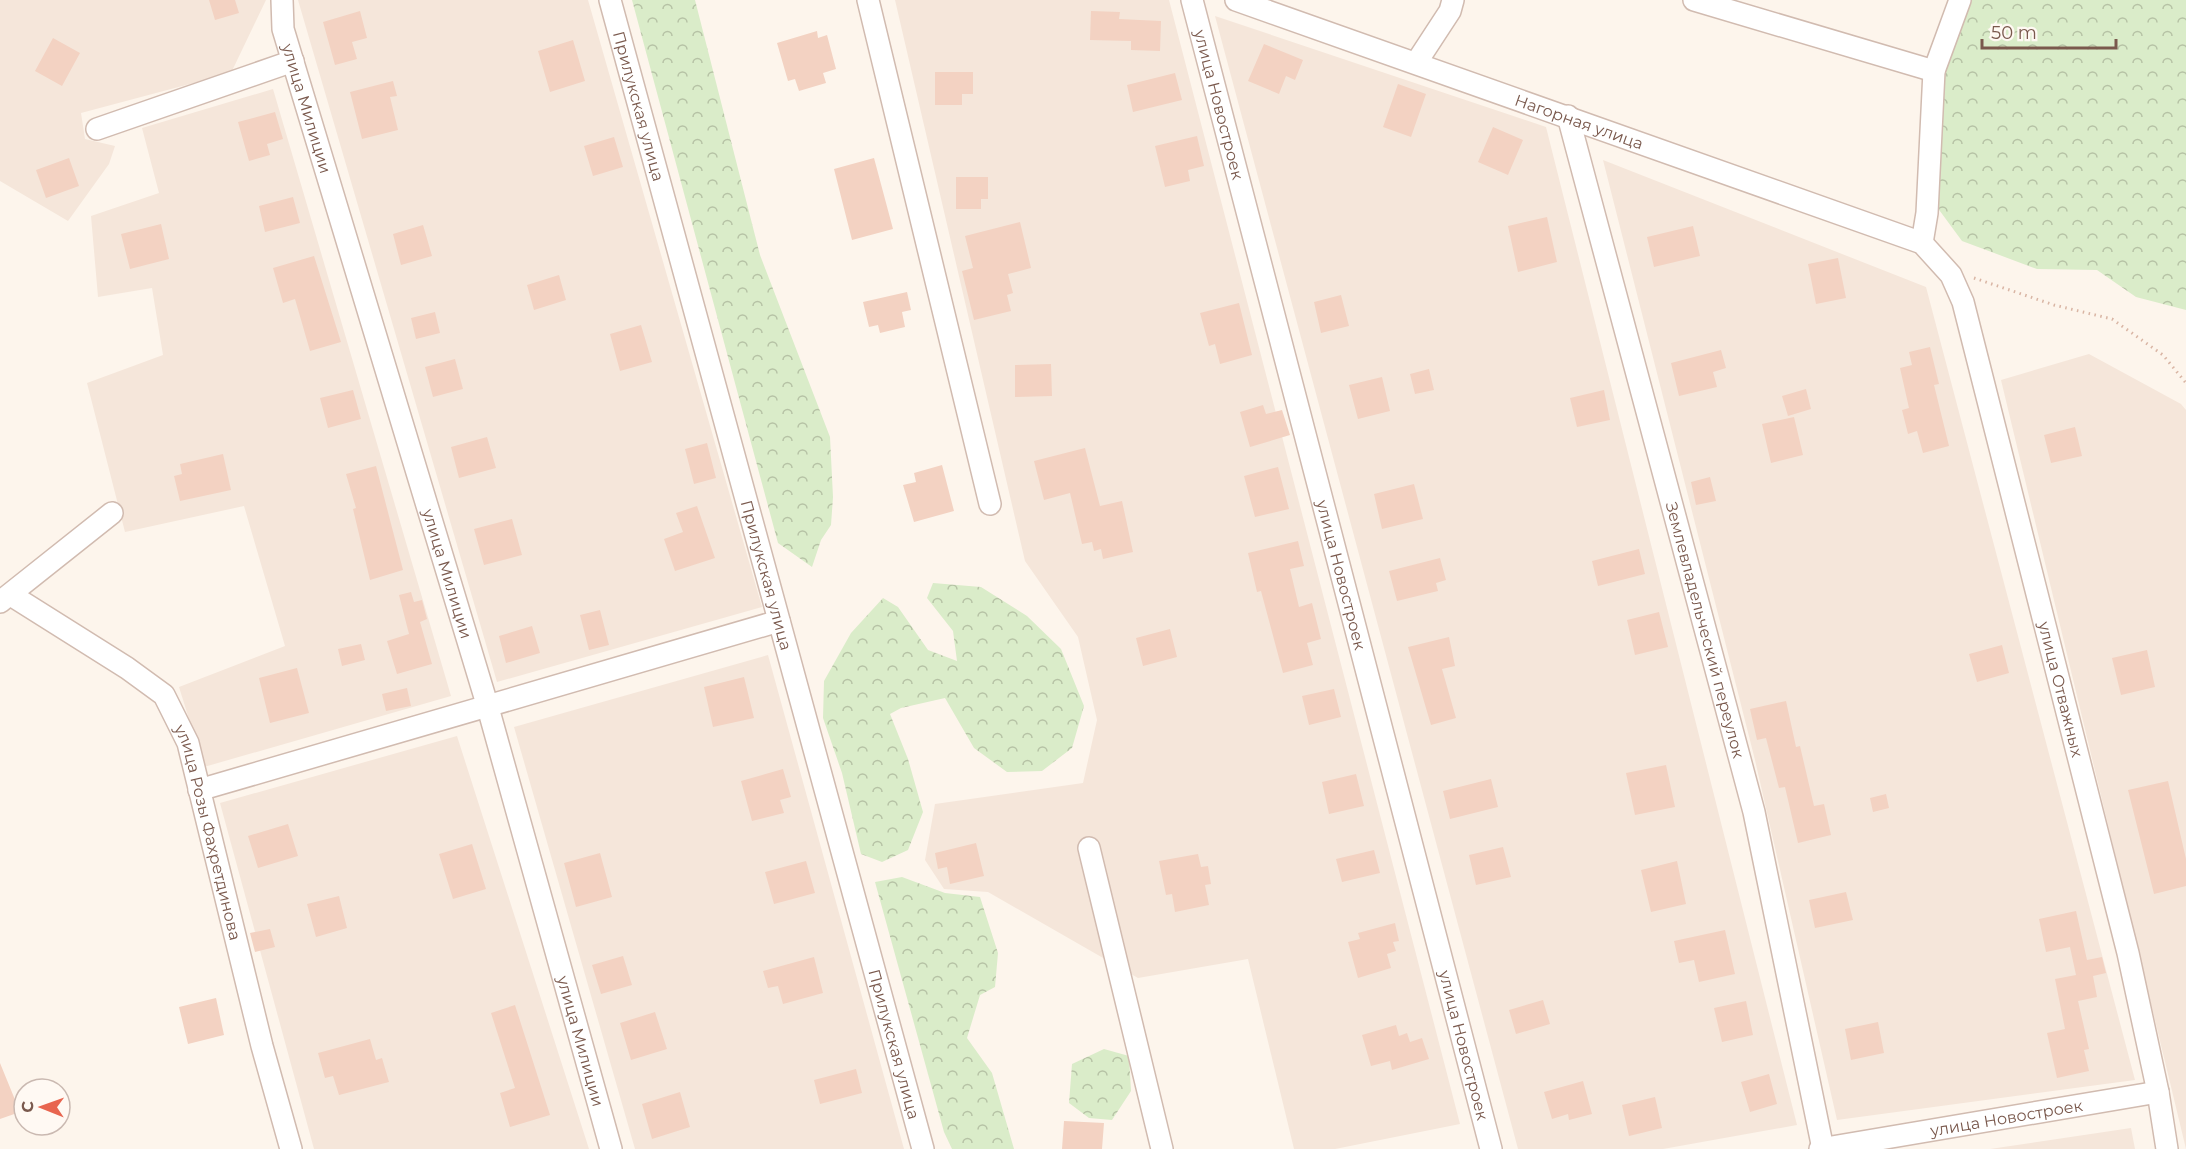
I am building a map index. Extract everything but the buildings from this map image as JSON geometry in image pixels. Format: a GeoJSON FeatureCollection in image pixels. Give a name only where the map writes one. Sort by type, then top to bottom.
{"type":"FeatureCollection","features":[{"type":"Feature","properties":{"kind":"street","name":"улица Милиции"},"geometry":{"type":"LineString","coordinates":[[282,0],[284,29],[293,61],[488,706],[611,1149]]}},
{"type":"Feature","properties":{"kind":"street","name":"Прилукская улица"},"geometry":{"type":"LineString","coordinates":[[610,0],[923,1149]]}},
{"type":"Feature","properties":{"kind":"street"},"geometry":{"type":"LineString","coordinates":[[868,0],[990,504]]}},
{"type":"Feature","properties":{"kind":"street","name":"улица Новостроек"},"geometry":{"type":"LineString","coordinates":[[1192,0],[1491,1149]]}},
{"type":"Feature","properties":{"kind":"street","name":"Нагорная улица"},"geometry":{"type":"LineString","coordinates":[[1236,0],[1922,243]]}},
{"type":"Feature","properties":{"kind":"street"},"geometry":{"type":"LineString","coordinates":[[1416,63],[1450,11],[1453,0]]}},
{"type":"Feature","properties":{"kind":"street"},"geometry":{"type":"LineString","coordinates":[[1694,0],[1934,72]]}},
{"type":"Feature","properties":{"kind":"street"},"geometry":{"type":"LineString","coordinates":[[1922,243],[1927,213],[1934,72],[1960,0]]}},
{"type":"Feature","properties":{"kind":"street"},"geometry":{"type":"LineString","coordinates":[[97,129],[293,61]]}},
{"type":"Feature","properties":{"kind":"street","name":"Землевладельческий переулок"},"geometry":{"type":"LineString","coordinates":[[1568,116],[1754,813],[1821,1149]]}},
{"type":"Feature","properties":{"kind":"street","name":"улица Отважных"},"geometry":{"type":"LineString","coordinates":[[1922,243],[1951,275],[1963,302],[2128,953],[2158,1092],[2167,1149]]}},
{"type":"Feature","properties":{"kind":"street"},"geometry":{"type":"LineString","coordinates":[[6,598],[112,513]]}},
{"type":"Feature","properties":{"kind":"street","name":"улица Розы Фахретдинова"},"geometry":{"type":"LineString","coordinates":[[6,598],[127,668],[164,695],[188,743],[262,1046],[291,1149]]}},
{"type":"Feature","properties":{"kind":"street"},"geometry":{"type":"LineString","coordinates":[[199,790],[779,621]]}},
{"type":"Feature","properties":{"kind":"street"},"geometry":{"type":"LineString","coordinates":[[1089,848],[1162,1149]]}},
{"type":"Feature","properties":{"kind":"street","name":"улица Новостроек"},"geometry":{"type":"LineString","coordinates":[[1821,1149],[2158,1092]]}},
{"type":"Feature","properties":{"kind":"path"},"geometry":{"type":"LineString","coordinates":[[1951,275],[1981,279],[2054,305],[2112,318],[2163,355],[2186,383]]}},
{"type":"Feature","properties":{"kind":"shaded area"},"geometry":{"type":"Polygon","coordinates":[[[0,0],[266,0],[231,73],[81,113],[85,139],[115,146],[109,164],[68,221],[0,181],[0,0]]]}},
{"type":"Feature","properties":{"kind":"shaded area"},"geometry":{"type":"Polygon","coordinates":[[[298,0],[588,0],[762,607],[497,682],[298,0]]]}},
{"type":"Feature","properties":{"kind":"shaded area"},"geometry":{"type":"Polygon","coordinates":[[[895,0],[1169,0],[1460,1124],[1335,1149],[1294,1149],[1248,959],[1138,978],[988,892],[944,889],[925,860],[935,804],[1083,783],[1097,720],[1078,637],[1025,561],[895,0]]]}},
{"type":"Feature","properties":{"kind":"shaded area"},"geometry":{"type":"Polygon","coordinates":[[[1215,16],[1546,127],[1797,1125],[1663,1149],[1518,1149],[1215,16]]]}},
{"type":"Feature","properties":{"kind":"shaded area"},"geometry":{"type":"Polygon","coordinates":[[[273,89],[451,696],[204,767],[179,687],[285,646],[244,506],[125,532],[87,383],[163,355],[152,288],[98,297],[91,216],[159,193],[142,128],[273,89]]]}},
{"type":"Feature","properties":{"kind":"shaded area"},"geometry":{"type":"Polygon","coordinates":[[[1603,160],[1926,287],[2135,1080],[1837,1120],[1755,760],[1603,160]]]}},
{"type":"Feature","properties":{"kind":"shaded area"},"geometry":{"type":"Polygon","coordinates":[[[2089,354],[2181,404],[2186,410],[2186,1149],[2001,380],[2089,354]]]}},
{"type":"Feature","properties":{"kind":"shaded area"},"geometry":{"type":"Polygon","coordinates":[[[768,655],[904,1149],[635,1149],[514,727],[768,655]]]}},
{"type":"Feature","properties":{"kind":"shaded area"},"geometry":{"type":"Polygon","coordinates":[[[457,736],[589,1149],[314,1149],[220,803],[457,736]]]}},
{"type":"Feature","properties":{"kind":"shaded area"},"geometry":{"type":"Polygon","coordinates":[[[2131,1128],[2135,1149],[1990,1149],[2131,1128]]]}},
{"type":"Feature","properties":{"kind":"green space"},"geometry":{"type":"Polygon","coordinates":[[[632,0],[695,0],[760,255],[830,437],[833,497],[831,525],[821,540],[812,567],[778,543],[632,0]]]}},
{"type":"Feature","properties":{"kind":"green space"},"geometry":{"type":"Polygon","coordinates":[[[1965,0],[2186,0],[2186,310],[2136,297],[2097,270],[2037,269],[1962,241],[1934,203],[1939,73],[1965,0]]]}},
{"type":"Feature","properties":{"kind":"green space"},"geometry":{"type":"Polygon","coordinates":[[[933,583],[981,587],[1027,616],[1061,649],[1084,706],[1072,748],[1042,771],[1007,772],[974,748],[945,698],[901,708],[890,714],[908,759],[923,812],[908,850],[882,862],[861,854],[842,773],[823,718],[824,681],[851,633],[883,598],[898,607],[928,650],[957,661],[953,631],[927,598],[933,583]]]}},
{"type":"Feature","properties":{"kind":"green space"},"geometry":{"type":"Polygon","coordinates":[[[902,877],[945,893],[980,897],[998,953],[995,987],[980,995],[967,1038],[992,1073],[1014,1149],[952,1149],[944,1132],[875,882],[902,877]]]}},
{"type":"Feature","properties":{"kind":"green space"},"geometry":{"type":"Polygon","coordinates":[[[1104,1049],[1129,1056],[1131,1091],[1112,1120],[1089,1118],[1069,1103],[1072,1064],[1104,1049]]]}}]}
